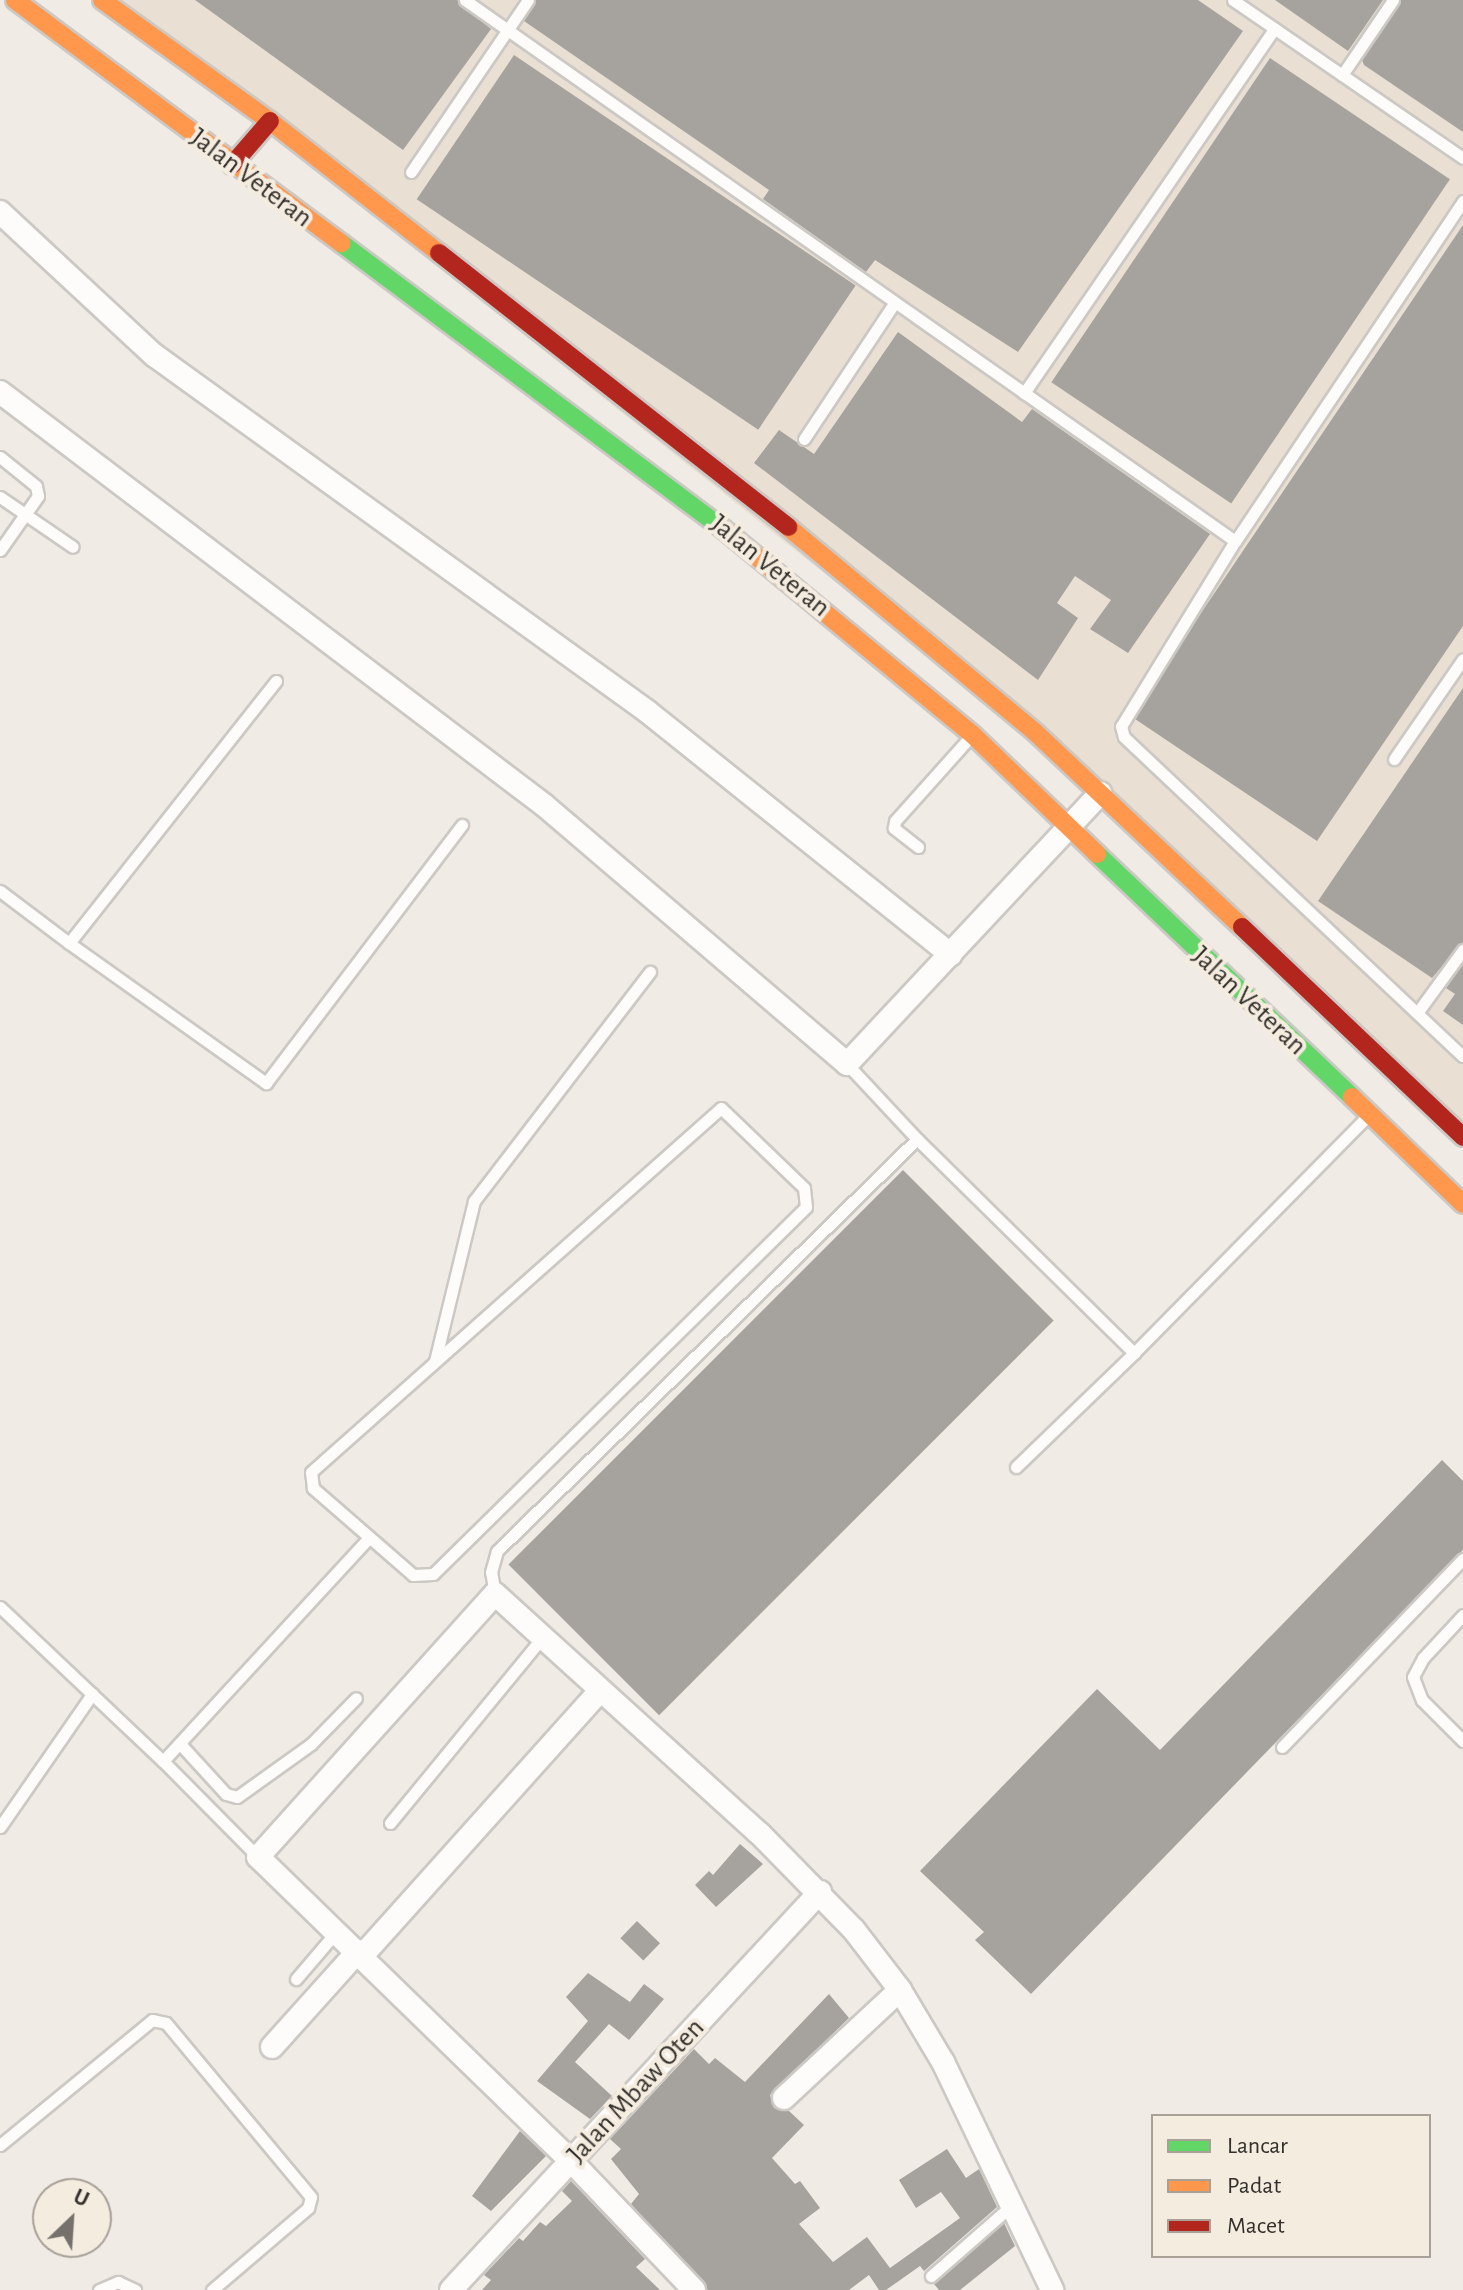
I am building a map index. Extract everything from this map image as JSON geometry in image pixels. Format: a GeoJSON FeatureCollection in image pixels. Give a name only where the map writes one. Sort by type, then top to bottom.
{"type":"FeatureCollection","features":[{"type":"Feature","properties":{"kind":"main road","name":"Jalan Veteran"},"geometry":{"type":"LineString","coordinates":[[15,0],[777,569],[973,735],[1463,1204]]}},
{"type":"Feature","properties":{"kind":"main road","name":"Jalan Veteran"},"geometry":{"type":"LineString","coordinates":[[102,0],[270,121],[804,539],[1101,793],[1463,1137]]}},
{"type":"Feature","properties":{"kind":"main road"},"geometry":{"type":"LineString","coordinates":[[232,165],[270,121]]}},
{"type":"Feature","properties":{"kind":"street"},"geometry":{"type":"LineString","coordinates":[[0,212],[154,355],[648,712],[951,955]]}},
{"type":"Feature","properties":{"kind":"street"},"geometry":{"type":"LineString","coordinates":[[0,392],[544,805],[847,1064],[1070,830],[1101,793]]}},
{"type":"Feature","properties":{"kind":"street"},"geometry":{"type":"LineString","coordinates":[[694,2290],[571,2161],[258,1857],[488,1602],[541,1639],[591,1700],[820,1892],[900,1990],[1007,2208],[1052,2290]]}},
{"type":"Feature","properties":{"kind":"street"},"geometry":{"type":"LineString","coordinates":[[272,2047],[591,1700]]}},
{"type":"Feature","properties":{"kind":"street","name":"Jalan Mbaw Oten"},"geometry":{"type":"LineString","coordinates":[[451,2290],[820,1892]]}},
{"type":"Feature","properties":{"kind":"street"},"geometry":{"type":"LineString","coordinates":[[784,2098],[900,1990]]}},
{"type":"Feature","properties":{"kind":"lane"},"geometry":{"type":"LineString","coordinates":[[465,0],[1235,541]]}},
{"type":"Feature","properties":{"kind":"lane"},"geometry":{"type":"LineString","coordinates":[[411,172],[528,0]]}},
{"type":"Feature","properties":{"kind":"lane"},"geometry":{"type":"LineString","coordinates":[[1233,0],[1463,158]]}},
{"type":"Feature","properties":{"kind":"lane"},"geometry":{"type":"LineString","coordinates":[[1342,75],[1393,0]]}},
{"type":"Feature","properties":{"kind":"lane"},"geometry":{"type":"LineString","coordinates":[[1024,393],[1274,29]]}},
{"type":"Feature","properties":{"kind":"lane"},"geometry":{"type":"LineString","coordinates":[[1463,201],[1235,541],[1123,720],[1121,733],[1463,1056]]}},
{"type":"Feature","properties":{"kind":"lane"},"geometry":{"type":"LineString","coordinates":[[804,439],[895,302]]}},
{"type":"Feature","properties":{"kind":"lane"},"geometry":{"type":"LineString","coordinates":[[0,457],[36,486],[38,496],[0,550]]}},
{"type":"Feature","properties":{"kind":"lane"},"geometry":{"type":"LineString","coordinates":[[0,497],[73,547]]}},
{"type":"Feature","properties":{"kind":"lane"},"geometry":{"type":"LineString","coordinates":[[1394,759],[1463,659]]}},
{"type":"Feature","properties":{"kind":"lane"},"geometry":{"type":"LineString","coordinates":[[69,943],[276,681]]}},
{"type":"Feature","properties":{"kind":"lane"},"geometry":{"type":"LineString","coordinates":[[918,847],[894,828],[895,821],[973,735]]}},
{"type":"Feature","properties":{"kind":"lane"},"geometry":{"type":"LineString","coordinates":[[0,891],[266,1083],[462,825]]}},
{"type":"Feature","properties":{"kind":"lane"},"geometry":{"type":"LineString","coordinates":[[1417,1013],[1463,950]]}},
{"type":"Feature","properties":{"kind":"lane"},"geometry":{"type":"LineString","coordinates":[[435,1361],[474,1201],[650,972]]}},
{"type":"Feature","properties":{"kind":"lane"},"geometry":{"type":"LineString","coordinates":[[847,1064],[917,1139],[1134,1353]]}},
{"type":"Feature","properties":{"kind":"lane"},"geometry":{"type":"LineString","coordinates":[[721,1108],[735,1116],[809,1196],[806,1207],[433,1574],[413,1575],[313,1488],[311,1472],[435,1361],[714,1110],[721,1108]]}},
{"type":"Feature","properties":{"kind":"lane"},"geometry":{"type":"LineString","coordinates":[[1016,1467],[1134,1353],[1370,1113]]}},
{"type":"Feature","properties":{"kind":"lane"},"geometry":{"type":"LineString","coordinates":[[488,1602],[497,1551],[917,1139]]}},
{"type":"Feature","properties":{"kind":"lane"},"geometry":{"type":"LineString","coordinates":[[163,1761],[182,1746],[369,1538]]}},
{"type":"Feature","properties":{"kind":"lane"},"geometry":{"type":"LineString","coordinates":[[1282,1747],[1463,1559]]}},
{"type":"Feature","properties":{"kind":"lane"},"geometry":{"type":"LineString","coordinates":[[0,1607],[163,1761],[258,1857]]}},
{"type":"Feature","properties":{"kind":"lane"},"geometry":{"type":"LineString","coordinates":[[1463,1615],[1423,1658],[1413,1677],[1422,1700],[1463,1741]]}},
{"type":"Feature","properties":{"kind":"lane"},"geometry":{"type":"LineString","coordinates":[[390,1823],[541,1639]]}},
{"type":"Feature","properties":{"kind":"lane"},"geometry":{"type":"LineString","coordinates":[[0,1827],[92,1694]]}},
{"type":"Feature","properties":{"kind":"lane"},"geometry":{"type":"LineString","coordinates":[[182,1746],[226,1794],[237,1797],[311,1744],[356,1698]]}},
{"type":"Feature","properties":{"kind":"lane"},"geometry":{"type":"LineString","coordinates":[[296,1979],[337,1931]]}},
{"type":"Feature","properties":{"kind":"lane"},"geometry":{"type":"LineString","coordinates":[[0,2145],[152,2020],[166,2023],[311,2197],[308,2208],[212,2290]]}},
{"type":"Feature","properties":{"kind":"lane"},"geometry":{"type":"LineString","coordinates":[[931,2276],[1007,2208]]}},
{"type":"Feature","properties":{"kind":"lane"},"geometry":{"type":"LineString","coordinates":[[99,2290],[118,2282],[135,2290]]}},
{"type":"Feature","properties":{"kind":"shaded area"},"geometry":{"type":"Polygon","coordinates":[[[102,0],[1463,0],[1463,1137],[1101,793],[102,0]]]}},
{"type":"Feature","properties":{"kind":"building"},"geometry":{"type":"Polygon","coordinates":[[[195,0],[457,0],[491,29],[403,150],[195,0]]]}},
{"type":"Feature","properties":{"kind":"building"},"geometry":{"type":"Polygon","coordinates":[[[536,0],[1198,0],[1243,31],[1018,352],[875,260],[866,272],[763,199],[769,190],[524,21],[536,0]]]}},
{"type":"Feature","properties":{"kind":"building"},"geometry":{"type":"Polygon","coordinates":[[[1275,0],[1383,0],[1348,51],[1275,0]]]}},
{"type":"Feature","properties":{"kind":"building"},"geometry":{"type":"Polygon","coordinates":[[[1401,0],[1463,0],[1463,132],[1364,65],[1362,60],[1401,0]]]}},
{"type":"Feature","properties":{"kind":"building"},"geometry":{"type":"Polygon","coordinates":[[[514,55],[856,285],[758,430],[417,199],[514,55]]]}},
{"type":"Feature","properties":{"kind":"building"},"geometry":{"type":"Polygon","coordinates":[[[1270,58],[1450,179],[1231,503],[1051,382],[1270,58]]]}},
{"type":"Feature","properties":{"kind":"building"},"geometry":{"type":"Polygon","coordinates":[[[1463,225],[1463,626],[1317,841],[1135,719],[1201,613],[1463,225]]]}},
{"type":"Feature","properties":{"kind":"building"},"geometry":{"type":"Polygon","coordinates":[[[898,332],[1022,422],[1032,409],[1210,534],[1128,653],[1090,629],[1111,600],[1075,576],[1057,603],[1078,618],[1038,680],[754,463],[779,430],[814,454],[898,332]]]}},
{"type":"Feature","properties":{"kind":"building"},"geometry":{"type":"Polygon","coordinates":[[[1463,688],[1463,942],[1432,978],[1318,901],[1463,688]]]}},
{"type":"Feature","properties":{"kind":"building"},"geometry":{"type":"Polygon","coordinates":[[[1463,964],[1463,1025],[1443,1011],[1455,994],[1446,988],[1463,964]]]}},
{"type":"Feature","properties":{"kind":"building"},"geometry":{"type":"Polygon","coordinates":[[[903,1170],[1054,1321],[659,1715],[508,1565],[903,1170]]]}},
{"type":"Feature","properties":{"kind":"building"},"geometry":{"type":"Polygon","coordinates":[[[1442,1460],[1463,1481],[1463,1550],[1031,1994],[975,1940],[984,1932],[920,1871],[1097,1689],[1160,1750],[1442,1460]]]}},
{"type":"Feature","properties":{"kind":"building"},"geometry":{"type":"Polygon","coordinates":[[[740,1844],[763,1864],[716,1907],[695,1885],[709,1871],[713,1875],[740,1844]]]}},
{"type":"Feature","properties":{"kind":"building"},"geometry":{"type":"Polygon","coordinates":[[[637,1921],[660,1943],[643,1960],[620,1938],[637,1921]]]}},
{"type":"Feature","properties":{"kind":"building"},"geometry":{"type":"Polygon","coordinates":[[[588,1973],[630,2002],[644,1984],[664,1999],[629,2040],[609,2024],[575,2062],[612,2096],[590,2119],[537,2081],[588,2021],[566,1997],[588,1973]]]}},
{"type":"Feature","properties":{"kind":"building"},"geometry":{"type":"Polygon","coordinates":[[[829,1994],[849,2018],[770,2095],[774,2108],[789,2111],[804,2125],[772,2158],[795,2184],[800,2181],[820,2208],[799,2224],[833,2262],[867,2237],[890,2268],[960,2218],[941,2192],[916,2208],[899,2180],[947,2149],[966,2178],[979,2169],[997,2207],[924,2271],[920,2266],[886,2290],[879,2290],[869,2275],[849,2290],[708,2290],[631,2204],[639,2194],[611,2159],[621,2149],[610,2139],[694,2049],[709,2064],[715,2058],[745,2082],[829,1994]]]}},
{"type":"Feature","properties":{"kind":"building"},"geometry":{"type":"Polygon","coordinates":[[[520,2131],[546,2156],[491,2211],[472,2196],[520,2131]]]}},
{"type":"Feature","properties":{"kind":"building"},"geometry":{"type":"Polygon","coordinates":[[[571,2181],[645,2259],[636,2267],[660,2290],[482,2290],[491,2280],[484,2275],[519,2238],[523,2241],[540,2222],[546,2226],[572,2201],[562,2191],[571,2181]]]}},
{"type":"Feature","properties":{"kind":"building"},"geometry":{"type":"Polygon","coordinates":[[[1004,2223],[1015,2246],[960,2290],[939,2290],[934,2284],[1004,2223]]]}},
{"type":"Feature","properties":{"kind":"traffic: fast"},"geometry":{"type":"LineString","coordinates":[[341,243],[722,528]]}},
{"type":"Feature","properties":{"kind":"traffic: fast"},"geometry":{"type":"LineString","coordinates":[[1097,854],[1352,1097]]}},
{"type":"Feature","properties":{"kind":"traffic: slow"},"geometry":{"type":"LineString","coordinates":[[15,0],[341,243]]}},
{"type":"Feature","properties":{"kind":"traffic: slow"},"geometry":{"type":"LineString","coordinates":[[102,0],[270,121],[439,253]]}},
{"type":"Feature","properties":{"kind":"traffic: slow"},"geometry":{"type":"LineString","coordinates":[[788,527],[1036,733],[1242,927]]}},
{"type":"Feature","properties":{"kind":"traffic: slow"},"geometry":{"type":"LineString","coordinates":[[722,528],[973,735],[1097,854]]}},
{"type":"Feature","properties":{"kind":"traffic: slow"},"geometry":{"type":"LineString","coordinates":[[1352,1097],[1463,1204]]}},
{"type":"Feature","properties":{"kind":"traffic: jam"},"geometry":{"type":"LineString","coordinates":[[232,165],[270,121]]}},
{"type":"Feature","properties":{"kind":"traffic: jam"},"geometry":{"type":"LineString","coordinates":[[439,253],[788,527]]}},
{"type":"Feature","properties":{"kind":"traffic: jam"},"geometry":{"type":"LineString","coordinates":[[1242,927],[1463,1137]]}}]}
